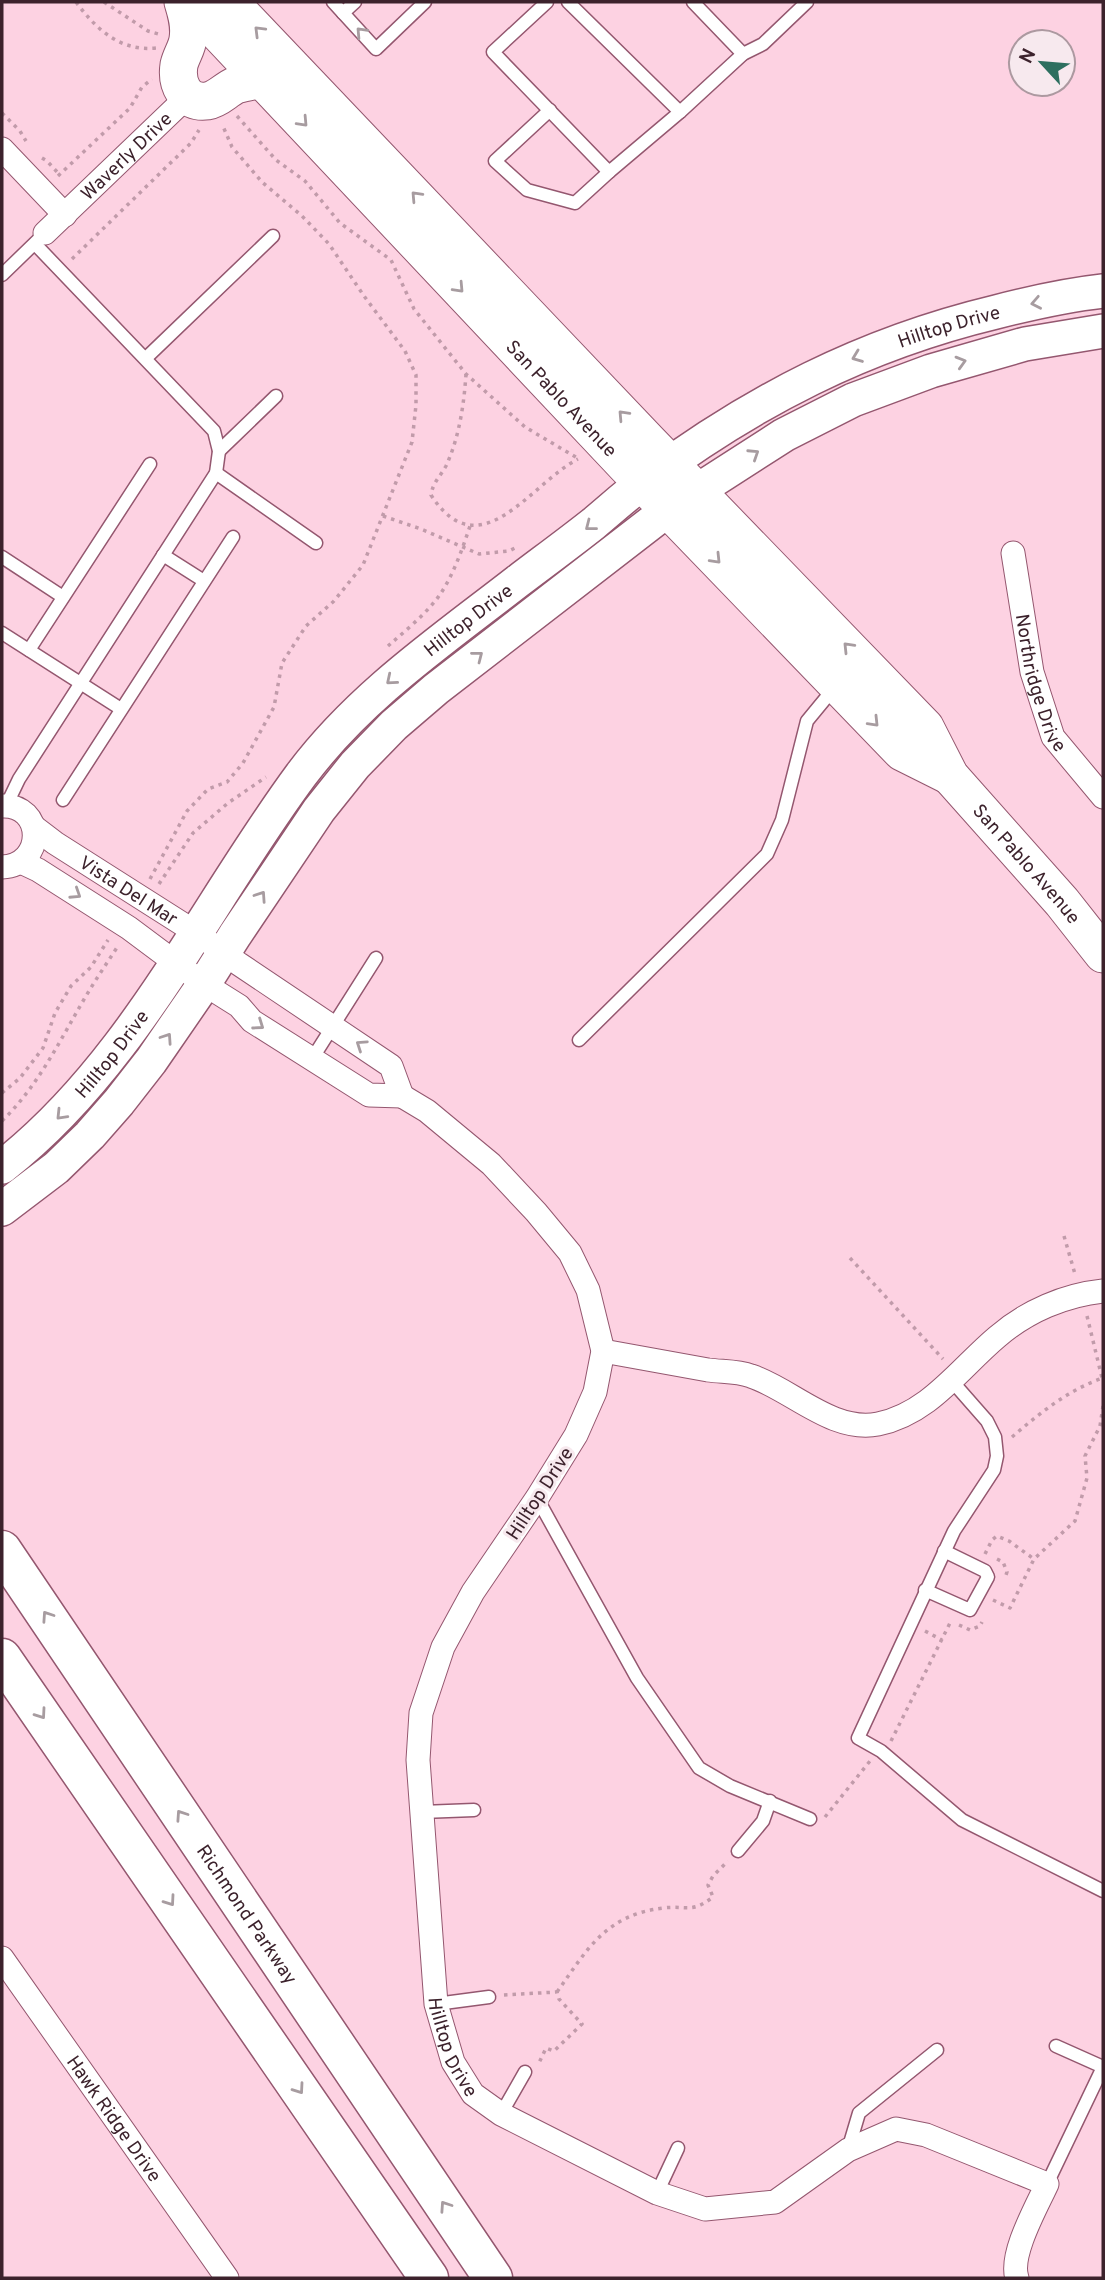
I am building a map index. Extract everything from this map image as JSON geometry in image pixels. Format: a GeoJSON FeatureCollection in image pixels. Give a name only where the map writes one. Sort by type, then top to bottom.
{"type":"FeatureCollection","features":[{"type":"Feature","properties":{"kind":"highway","name":"Richmond Parkway"},"geometry":{"type":"LineString","coordinates":[[2,1550],[493,2278]]}},
{"type":"Feature","properties":{"kind":"highway"},"geometry":{"type":"LineString","coordinates":[[2,1658],[429,2278]]}},
{"type":"Feature","properties":{"kind":"main road","name":"San Pablo Avenue"},"geometry":{"type":"LineString","coordinates":[[186,2],[657,473]]}},
{"type":"Feature","properties":{"kind":"main road"},"geometry":{"type":"LineString","coordinates":[[186,2],[189,20],[188,43],[179,62],[178,72],[182,90],[187,97],[196,101],[215,99],[236,86],[262,79]]}},
{"type":"Feature","properties":{"kind":"main road","name":"San Pablo Avenue"},"geometry":{"type":"LineString","coordinates":[[230,2],[683,501],[838,684],[902,752],[950,776]]}},
{"type":"Feature","properties":{"kind":"main road","name":"Hilltop Drive"},"geometry":{"type":"LineString","coordinates":[[2,1167],[56,1120],[113,1055],[288,794],[347,721],[407,667],[657,473],[782,391],[841,363],[967,319],[1033,303],[1103,291]]}},
{"type":"Feature","properties":{"kind":"main road","name":"Hilltop Drive"},"geometry":{"type":"LineString","coordinates":[[2,1209],[55,1168],[90,1135],[151,1061],[319,810],[355,765],[394,725],[436,689],[683,501],[784,435],[853,400],[931,371],[1025,344],[1103,331]]}},
{"type":"Feature","properties":{"kind":"main road","name":"San Pablo Avenue"},"geometry":{"type":"LineString","coordinates":[[683,501],[925,727],[950,776],[1062,902],[1103,954]]}},
{"type":"Feature","properties":{"kind":"street","name":"Waverly Drive"},"geometry":{"type":"LineString","coordinates":[[40,238],[187,97]]}},
{"type":"Feature","properties":{"kind":"street","name":"Waverly Drive"},"geometry":{"type":"LineString","coordinates":[[2,149],[65,215]]}},
{"type":"Feature","properties":{"kind":"street","name":"Northridge Drive"},"geometry":{"type":"LineString","coordinates":[[1013,553],[1032,672],[1052,737],[1103,797]]}},
{"type":"Feature","properties":{"kind":"street","name":"Vista Del Mar"},"geometry":{"type":"LineString","coordinates":[[4,806],[18,809],[34,827],[195,932],[391,1066],[402,1096],[369,1095],[251,1021],[239,1006],[204,985],[125,925],[38,870],[12,864]]}},
{"type":"Feature","properties":{"kind":"street"},"geometry":{"type":"LineString","coordinates":[[12,864],[30,853],[35,840],[34,827]]}},
{"type":"Feature","properties":{"kind":"street","name":"Hilltop Drive"},"geometry":{"type":"LineString","coordinates":[[402,1096],[427,1111],[491,1164],[570,1252],[588,1290],[603,1351],[596,1392],[581,1424],[537,1498],[472,1592],[443,1647],[421,1713],[418,1759],[436,2004],[453,2062],[473,2094],[501,2113],[657,2193],[705,2209],[775,2202],[848,2150],[896,2129],[926,2135],[1047,2184]]}},
{"type":"Feature","properties":{"kind":"street"},"geometry":{"type":"LineString","coordinates":[[603,1351],[748,1374],[844,1422],[877,1425],[914,1412],[998,1335],[1027,1315],[1081,1293],[1103,1291]]}},
{"type":"Feature","properties":{"kind":"street","name":"Hawk Ridge Drive"},"geometry":{"type":"LineString","coordinates":[[2,1958],[227,2278]]}},
{"type":"Feature","properties":{"kind":"street"},"geometry":{"type":"LineString","coordinates":[[1017,2278],[1014,2272],[1019,2249],[1047,2184]]}},
{"type":"Feature","properties":{"kind":"lane"},"geometry":{"type":"LineString","coordinates":[[333,2],[376,49],[425,2]]}},
{"type":"Feature","properties":{"kind":"lane"},"geometry":{"type":"LineString","coordinates":[[343,13],[355,2]]}},
{"type":"Feature","properties":{"kind":"lane"},"geometry":{"type":"LineString","coordinates":[[547,2],[493,52],[609,172]]}},
{"type":"Feature","properties":{"kind":"lane"},"geometry":{"type":"LineString","coordinates":[[692,2],[743,54]]}},
{"type":"Feature","properties":{"kind":"lane"},"geometry":{"type":"LineString","coordinates":[[550,110],[495,161],[527,190],[575,203],[743,54],[763,44],[807,2]]}},
{"type":"Feature","properties":{"kind":"lane"},"geometry":{"type":"LineString","coordinates":[[577,5],[680,112]]}},
{"type":"Feature","properties":{"kind":"lane"},"geometry":{"type":"LineString","coordinates":[[146,358],[273,236]]}},
{"type":"Feature","properties":{"kind":"lane"},"geometry":{"type":"LineString","coordinates":[[2,275],[40,238],[60,270],[214,430],[219,451],[216,473],[4,806]]}},
{"type":"Feature","properties":{"kind":"lane"},"geometry":{"type":"LineString","coordinates":[[219,451],[276,396]]}},
{"type":"Feature","properties":{"kind":"lane"},"geometry":{"type":"LineString","coordinates":[[29,650],[150,464]]}},
{"type":"Feature","properties":{"kind":"lane"},"geometry":{"type":"LineString","coordinates":[[216,473],[316,543]]}},
{"type":"Feature","properties":{"kind":"lane"},"geometry":{"type":"LineString","coordinates":[[62,800],[233,537]]}},
{"type":"Feature","properties":{"kind":"lane"},"geometry":{"type":"LineString","coordinates":[[163,555],[204,581]]}},
{"type":"Feature","properties":{"kind":"lane"},"geometry":{"type":"LineString","coordinates":[[2,558],[63,597]]}},
{"type":"Feature","properties":{"kind":"lane"},"geometry":{"type":"LineString","coordinates":[[2,633],[121,709]]}},
{"type":"Feature","properties":{"kind":"lane"},"geometry":{"type":"LineString","coordinates":[[579,1040],[767,854],[782,820],[807,721],[838,684]]}},
{"type":"Feature","properties":{"kind":"lane"},"geometry":{"type":"LineString","coordinates":[[312,1059],[376,958]]}},
{"type":"Feature","properties":{"kind":"lane"},"geometry":{"type":"LineString","coordinates":[[951,1380],[987,1421],[995,1437],[997,1456],[994,1471],[954,1531],[858,1738],[881,1751],[961,1820],[1103,1891]]}},
{"type":"Feature","properties":{"kind":"lane"},"geometry":{"type":"LineString","coordinates":[[537,1498],[637,1678],[699,1768],[730,1786],[810,1819]]}},
{"type":"Feature","properties":{"kind":"lane"},"geometry":{"type":"LineString","coordinates":[[925,1590],[970,1610],[988,1577],[985,1571],[944,1551]]}},
{"type":"Feature","properties":{"kind":"lane"},"geometry":{"type":"LineString","coordinates":[[738,1851],[763,1821],[770,1801]]}},
{"type":"Feature","properties":{"kind":"lane"},"geometry":{"type":"LineString","coordinates":[[422,1812],[474,1810]]}},
{"type":"Feature","properties":{"kind":"lane"},"geometry":{"type":"LineString","coordinates":[[436,2004],[489,1997]]}},
{"type":"Feature","properties":{"kind":"lane"},"geometry":{"type":"LineString","coordinates":[[1047,2184],[1103,2067],[1056,2046]]}},
{"type":"Feature","properties":{"kind":"lane"},"geometry":{"type":"LineString","coordinates":[[848,2150],[859,2113],[937,2050]]}},
{"type":"Feature","properties":{"kind":"lane"},"geometry":{"type":"LineString","coordinates":[[501,2113],[531,2069]]}},
{"type":"Feature","properties":{"kind":"lane"},"geometry":{"type":"LineString","coordinates":[[657,2193],[678,2148]]}},
{"type":"Feature","properties":{"kind":"path"},"geometry":{"type":"LineString","coordinates":[[76,2],[94,25],[121,45],[146,49],[166,47]]}},
{"type":"Feature","properties":{"kind":"path"},"geometry":{"type":"LineString","coordinates":[[104,2],[148,32],[170,38]]}},
{"type":"Feature","properties":{"kind":"path"},"geometry":{"type":"LineString","coordinates":[[41,191],[130,108],[142,88],[158,75]]}},
{"type":"Feature","properties":{"kind":"path"},"geometry":{"type":"LineString","coordinates":[[230,109],[276,160],[305,181],[340,223],[391,260],[414,309],[466,374],[525,427],[589,467]]}},
{"type":"Feature","properties":{"kind":"path"},"geometry":{"type":"LineString","coordinates":[[138,897],[187,811],[208,789],[227,782],[243,763],[274,707],[282,663],[306,626],[334,601],[363,565],[412,442],[416,405],[416,374],[405,351],[329,244],[302,216],[262,182],[232,147],[221,115]]}},
{"type":"Feature","properties":{"kind":"path"},"geometry":{"type":"LineString","coordinates":[[60,270],[191,143]]}},
{"type":"Feature","properties":{"kind":"path"},"geometry":{"type":"LineString","coordinates":[[466,374],[462,417],[445,468],[433,483],[431,495],[437,505],[452,518],[470,526],[489,523],[511,513],[564,466],[578,459]]}},
{"type":"Feature","properties":{"kind":"path"},"geometry":{"type":"LineString","coordinates":[[383,516],[478,554],[509,551],[519,546]]}},
{"type":"Feature","properties":{"kind":"path"},"geometry":{"type":"LineString","coordinates":[[2,1093],[20,1078],[43,1048],[55,1013],[71,986],[91,967],[125,925]]}},
{"type":"Feature","properties":{"kind":"path"},"geometry":{"type":"LineString","coordinates":[[2,1121],[18,1105],[55,1054],[125,925]]}},
{"type":"Feature","properties":{"kind":"path"},"geometry":{"type":"LineString","coordinates":[[993,1600],[1010,1608],[1034,1559],[1074,1521],[1082,1502],[1087,1478],[1085,1456],[1100,1426],[1103,1406]]}},
{"type":"Feature","properties":{"kind":"path"},"geometry":{"type":"LineString","coordinates":[[1010,1439],[1010,1446]]}},
{"type":"Feature","properties":{"kind":"path"},"geometry":{"type":"LineString","coordinates":[[975,1548],[986,1554],[992,1540],[997,1536],[1034,1559]]}},
{"type":"Feature","properties":{"kind":"path"},"geometry":{"type":"LineString","coordinates":[[810,1819],[817,1825],[873,1757],[890,1744],[951,1621]]}},
{"type":"Feature","properties":{"kind":"path"},"geometry":{"type":"LineString","coordinates":[[556,1992],[584,1952],[616,1924],[634,1915],[660,1908],[698,1909],[713,1897],[709,1885],[713,1876],[738,1851]]}},
{"type":"Feature","properties":{"kind":"path"},"geometry":{"type":"LineString","coordinates":[[489,1997],[556,1992]]}},
{"type":"Feature","properties":{"kind":"path"},"geometry":{"type":"LineString","coordinates":[[531,2069],[546,2048],[554,2052],[582,2024],[556,1992]]}}]}
